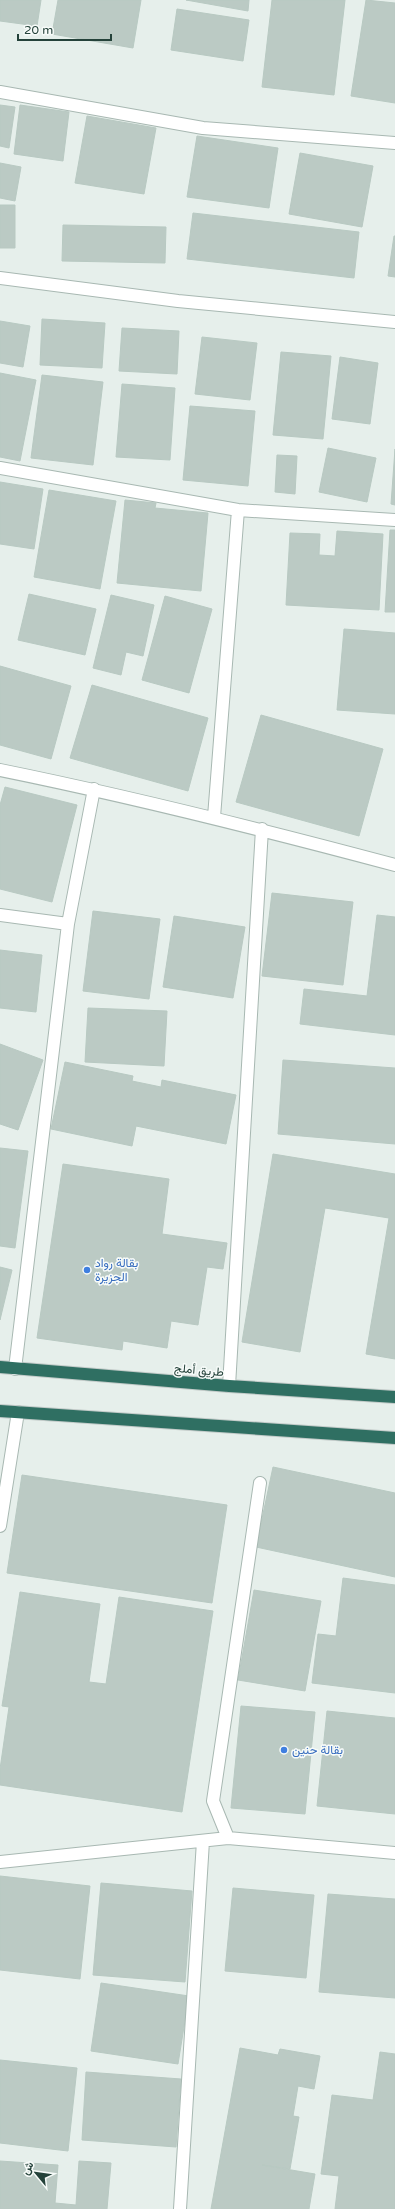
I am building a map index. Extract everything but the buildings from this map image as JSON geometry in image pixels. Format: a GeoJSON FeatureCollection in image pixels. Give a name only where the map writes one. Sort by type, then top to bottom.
{"type":"FeatureCollection","features":[{"type":"Feature","properties":{"kind":"highway","name":"طريق أملج"},"geometry":{"type":"LineString","coordinates":[[0,1368],[395,1397]]}},
{"type":"Feature","properties":{"kind":"highway"},"geometry":{"type":"LineString","coordinates":[[0,1411],[395,1438]]}},
{"type":"Feature","properties":{"kind":"street"},"geometry":{"type":"LineString","coordinates":[[0,92],[203,128],[395,143]]}},
{"type":"Feature","properties":{"kind":"street"},"geometry":{"type":"LineString","coordinates":[[0,278],[178,301],[395,322]]}},
{"type":"Feature","properties":{"kind":"street"},"geometry":{"type":"LineString","coordinates":[[0,468],[238,510],[395,520]]}},
{"type":"Feature","properties":{"kind":"street"},"geometry":{"type":"LineString","coordinates":[[214,817],[238,510]]}},
{"type":"Feature","properties":{"kind":"street"},"geometry":{"type":"LineString","coordinates":[[0,770],[94,789],[214,817],[395,865]]}},
{"type":"Feature","properties":{"kind":"street"},"geometry":{"type":"LineString","coordinates":[[15,1369],[68,924],[94,789]]}},
{"type":"Feature","properties":{"kind":"street"},"geometry":{"type":"LineString","coordinates":[[229,1386],[262,829]]}},
{"type":"Feature","properties":{"kind":"street"},"geometry":{"type":"LineString","coordinates":[[0,915],[68,924]]}},
{"type":"Feature","properties":{"kind":"street"},"geometry":{"type":"LineString","coordinates":[[0,1526],[18,1412]]}},
{"type":"Feature","properties":{"kind":"street"},"geometry":{"type":"LineString","coordinates":[[228,1838],[213,1801],[260,1483]]}},
{"type":"Feature","properties":{"kind":"street"},"geometry":{"type":"LineString","coordinates":[[0,1862],[228,1838],[395,1852]]}},
{"type":"Feature","properties":{"kind":"street"},"geometry":{"type":"LineString","coordinates":[[180,2209],[203,1841]]}},
{"type":"Feature","properties":{"kind":"place","name":"بقالة رواد الجزيرة"},"geometry":{"type":"Point","coordinates":[87,1270]}},
{"type":"Feature","properties":{"kind":"place","name":"بقالة حنين"},"geometry":{"type":"Point","coordinates":[284,1750]}}]}
